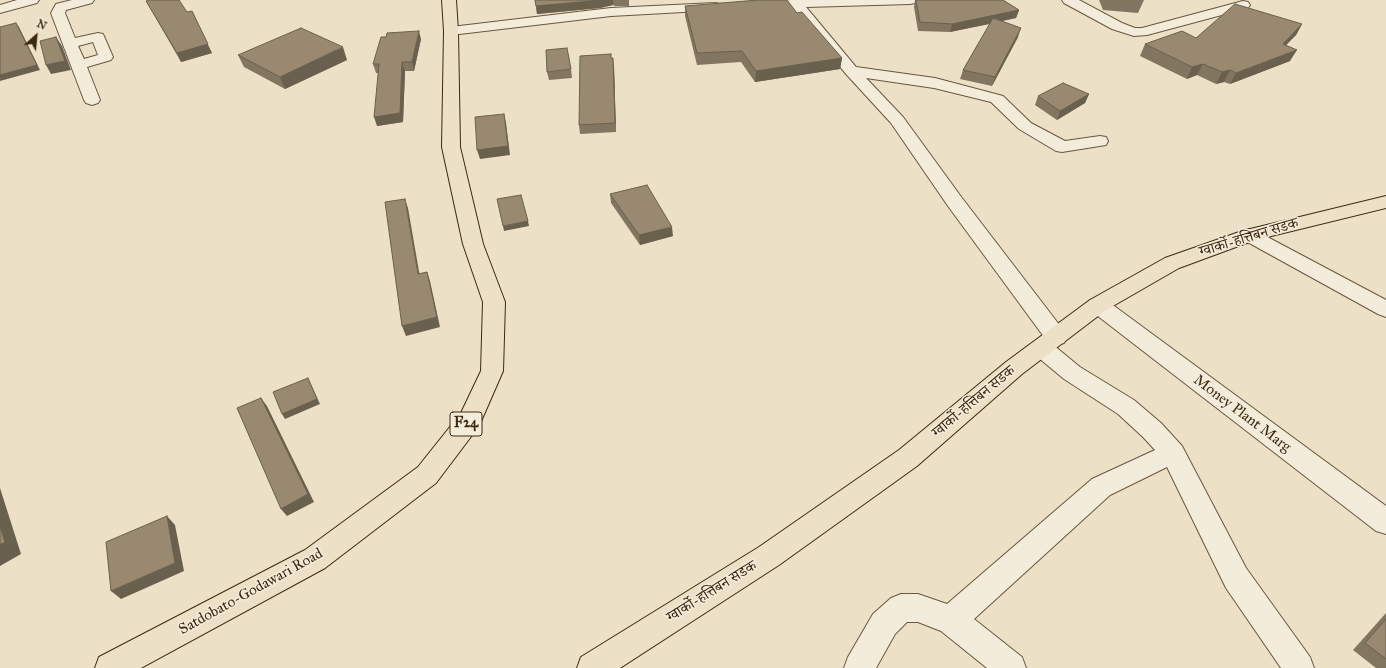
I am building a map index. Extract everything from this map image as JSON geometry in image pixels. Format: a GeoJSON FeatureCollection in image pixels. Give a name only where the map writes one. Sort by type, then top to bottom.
{"type":"FeatureCollection","features":[{"type":"Feature","properties":{"kind":"main road","name":"Satdobato-Godawari Road"},"geometry":{"type":"LineString","coordinates":[[110,668],[315,559],[427,475],[470,419],[492,371],[494,302],[473,244],[451,147],[451,31],[449,0]]}},
{"type":"Feature","properties":{"kind":"main road","name":"ग्वार्को-हत्तिबन सडक"},"geometry":{"type":"LineString","coordinates":[[592,668],[768,556],[902,463],[1014,368],[1098,305],[1172,263],[1249,235],[1386,202]]}},
{"type":"Feature","properties":{"kind":"street"},"geometry":{"type":"LineString","coordinates":[[0,9],[32,0]]}},
{"type":"Feature","properties":{"kind":"street"},"geometry":{"type":"LineString","coordinates":[[87,0],[61,7],[58,13],[92,100]]}},
{"type":"Feature","properties":{"kind":"street"},"geometry":{"type":"LineString","coordinates":[[747,5],[910,0]]}},
{"type":"Feature","properties":{"kind":"street"},"geometry":{"type":"LineString","coordinates":[[1069,0],[1125,30],[1134,32],[1142,32],[1243,5]]}},
{"type":"Feature","properties":{"kind":"street"},"geometry":{"type":"LineString","coordinates":[[795,3],[851,71],[896,120],[955,202],[1048,342],[1072,373],[1126,406],[1152,430],[1173,453],[1236,578],[1297,667]]}},
{"type":"Feature","properties":{"kind":"street"},"geometry":{"type":"LineString","coordinates":[[451,31],[611,12],[731,6]]}},
{"type":"Feature","properties":{"kind":"street"},"geometry":{"type":"LineString","coordinates":[[70,43],[98,37],[106,58],[79,64]]}},
{"type":"Feature","properties":{"kind":"street"},"geometry":{"type":"LineString","coordinates":[[851,71],[935,83],[997,99],[1025,126],[1062,147],[1100,141]]}},
{"type":"Feature","properties":{"kind":"street"},"geometry":{"type":"LineString","coordinates":[[1249,235],[1386,309]]}},
{"type":"Feature","properties":{"kind":"street","name":"Money Plant Marg"},"geometry":{"type":"LineString","coordinates":[[1098,305],[1386,522]]}},
{"type":"Feature","properties":{"kind":"street"},"geometry":{"type":"LineString","coordinates":[[951,620],[1101,487],[1173,453]]}},
{"type":"Feature","properties":{"kind":"street"},"geometry":{"type":"LineString","coordinates":[[859,668],[884,624],[901,608],[918,608],[951,620],[1011,668]]}},
{"type":"Feature","properties":{"kind":"building"},"geometry":{"type":"Polygon","coordinates":[[[179,0],[187,12],[192,11],[208,44],[177,53],[146,1],[179,0]]]}},
{"type":"Feature","properties":{"kind":"building"},"geometry":{"type":"Polygon","coordinates":[[[535,0],[603,0],[536,6],[535,0]]]}},
{"type":"Feature","properties":{"kind":"building"},"geometry":{"type":"Polygon","coordinates":[[[758,0],[787,0],[797,13],[802,12],[842,58],[756,71],[742,51],[697,53],[685,6],[758,0]]]}},
{"type":"Feature","properties":{"kind":"building"},"geometry":{"type":"Polygon","coordinates":[[[916,0],[1003,0],[1019,10],[952,24],[920,22],[916,0]]]}},
{"type":"Feature","properties":{"kind":"building"},"geometry":{"type":"Polygon","coordinates":[[[1235,4],[1302,24],[1283,44],[1297,50],[1236,73],[1230,70],[1222,72],[1203,64],[1192,67],[1145,44],[1182,31],[1196,38],[1235,4]]]}},
{"type":"Feature","properties":{"kind":"building"},"geometry":{"type":"Polygon","coordinates":[[[993,18],[1021,28],[995,77],[963,70],[993,18]]]}},
{"type":"Feature","properties":{"kind":"building"},"geometry":{"type":"Polygon","coordinates":[[[16,23],[37,65],[0,75],[0,27],[16,23]]]}},
{"type":"Feature","properties":{"kind":"building"},"geometry":{"type":"Polygon","coordinates":[[[301,28],[343,47],[280,77],[238,55],[301,28]]]}},
{"type":"Feature","properties":{"kind":"building"},"geometry":{"type":"Polygon","coordinates":[[[419,31],[412,62],[402,62],[400,113],[374,117],[379,64],[373,64],[381,37],[386,37],[387,33],[419,31]]]}},
{"type":"Feature","properties":{"kind":"building"},"geometry":{"type":"Polygon","coordinates":[[[56,37],[65,61],[46,65],[40,41],[56,37]]]}},
{"type":"Feature","properties":{"kind":"building"},"geometry":{"type":"Polygon","coordinates":[[[567,48],[571,69],[547,72],[546,50],[567,48]]]}},
{"type":"Feature","properties":{"kind":"building"},"geometry":{"type":"Polygon","coordinates":[[[611,54],[611,58],[613,58],[615,123],[579,125],[580,56],[611,54]]]}},
{"type":"Feature","properties":{"kind":"building"},"geometry":{"type":"Polygon","coordinates":[[[1063,83],[1089,94],[1060,111],[1038,96],[1063,83]]]}},
{"type":"Feature","properties":{"kind":"building"},"geometry":{"type":"Polygon","coordinates":[[[504,114],[508,146],[477,150],[475,117],[504,114]]]}},
{"type":"Feature","properties":{"kind":"building"},"geometry":{"type":"Polygon","coordinates":[[[647,185],[672,227],[639,235],[610,194],[647,185]]]}},
{"type":"Feature","properties":{"kind":"building"},"geometry":{"type":"Polygon","coordinates":[[[521,195],[528,221],[503,226],[497,199],[521,195]]]}},
{"type":"Feature","properties":{"kind":"building"},"geometry":{"type":"Polygon","coordinates":[[[405,199],[418,274],[427,272],[437,317],[402,326],[385,202],[405,199]]]}},
{"type":"Feature","properties":{"kind":"building"},"geometry":{"type":"Polygon","coordinates":[[[308,378],[317,399],[282,414],[273,392],[308,378]]]}},
{"type":"Feature","properties":{"kind":"building"},"geometry":{"type":"Polygon","coordinates":[[[261,398],[308,494],[281,509],[237,408],[261,398]]]}},
{"type":"Feature","properties":{"kind":"building"},"geometry":{"type":"Polygon","coordinates":[[[167,516],[175,563],[111,591],[106,542],[167,516]]]}},
{"type":"Feature","properties":{"kind":"building"},"geometry":{"type":"Polygon","coordinates":[[[0,526],[5,542],[0,545],[0,526]]]}},
{"type":"Feature","properties":{"kind":"building"},"geometry":{"type":"Polygon","coordinates":[[[1386,619],[1386,659],[1365,643],[1386,619]]]}}]}
